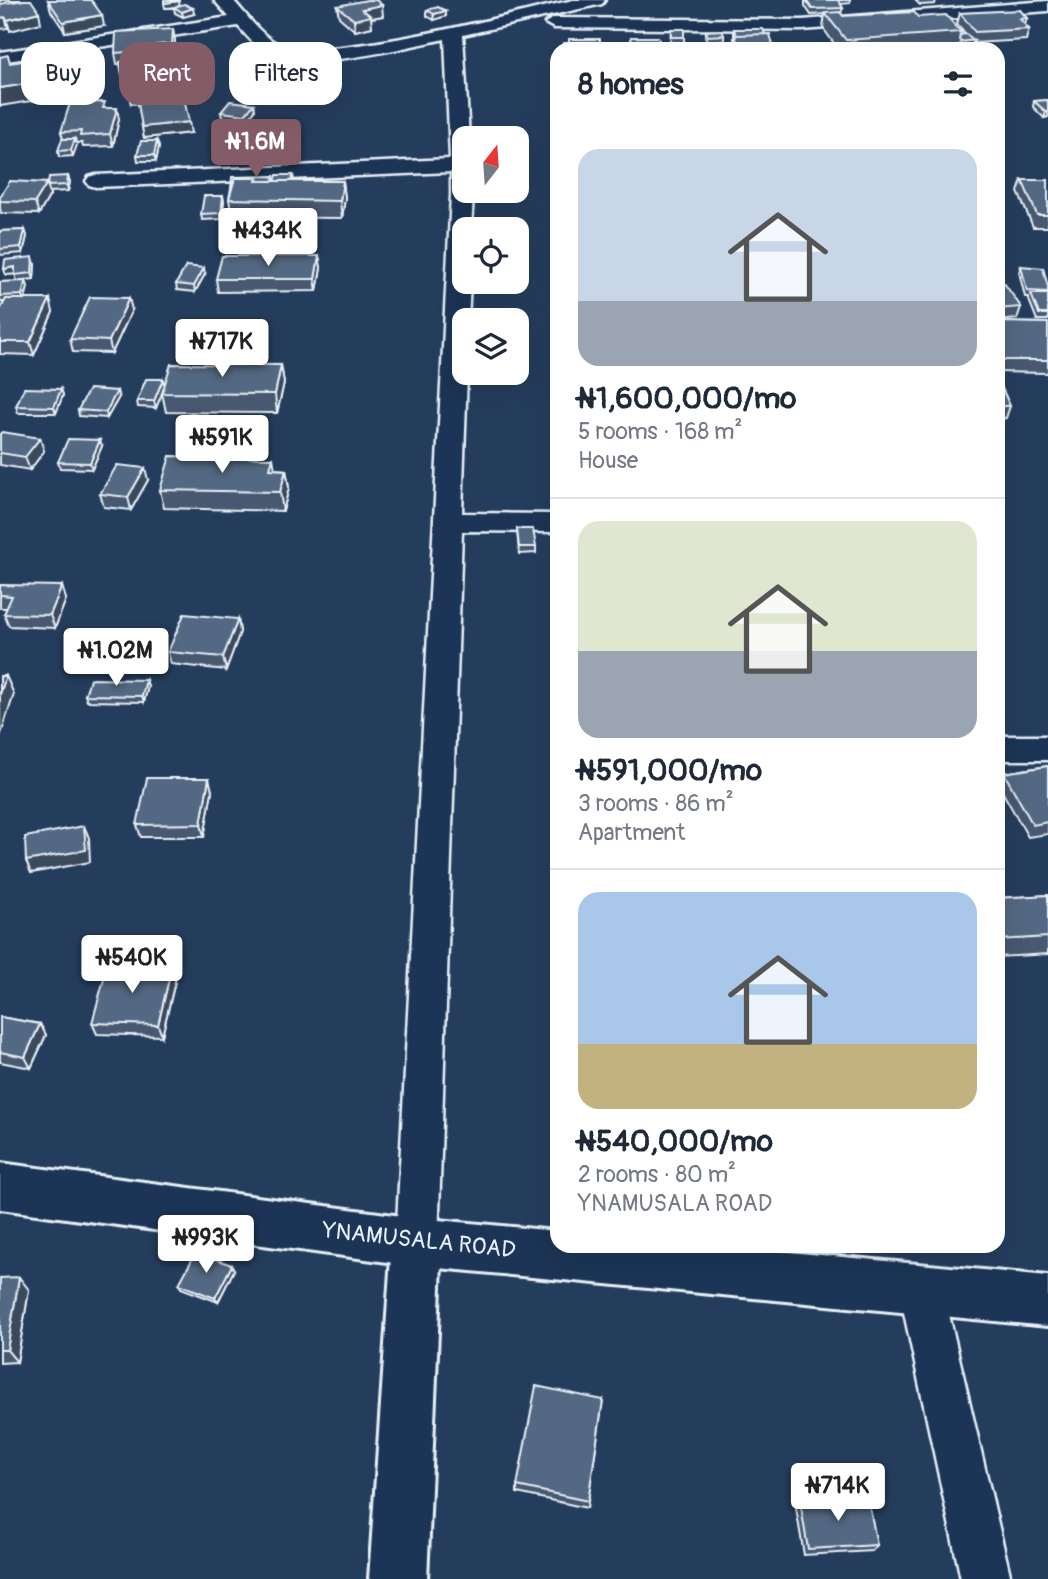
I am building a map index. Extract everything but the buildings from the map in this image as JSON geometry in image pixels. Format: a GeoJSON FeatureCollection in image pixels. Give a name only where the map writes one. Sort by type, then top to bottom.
{"type":"FeatureCollection","features":[{"type":"Feature","properties":{"kind":"main road","name":"YNAMUSALA ROAD"},"geometry":{"type":"LineString","coordinates":[[0,1186],[417,1242],[1048,1301]]}},
{"type":"Feature","properties":{"kind":"main road"},"geometry":{"type":"LineString","coordinates":[[398,1579],[417,1242]]}},
{"type":"Feature","properties":{"kind":"street"},"geometry":{"type":"LineString","coordinates":[[223,0],[272,49],[302,55],[454,32],[596,0]]}},
{"type":"Feature","properties":{"kind":"street"},"geometry":{"type":"LineString","coordinates":[[499,23],[804,31],[1046,8]]}},
{"type":"Feature","properties":{"kind":"street"},"geometry":{"type":"LineString","coordinates":[[0,57],[243,20]]}},
{"type":"Feature","properties":{"kind":"street"},"geometry":{"type":"LineString","coordinates":[[454,32],[459,126]]}},
{"type":"Feature","properties":{"kind":"street"},"geometry":{"type":"LineString","coordinates":[[96,181],[452,165]]}},
{"type":"Feature","properties":{"kind":"street"},"geometry":{"type":"LineString","coordinates":[[417,1242],[462,203]]}},
{"type":"Feature","properties":{"kind":"street"},"geometry":{"type":"LineString","coordinates":[[448,522],[550,523]]}},
{"type":"Feature","properties":{"kind":"street"},"geometry":{"type":"LineString","coordinates":[[1005,748],[1048,748]]}},
{"type":"Feature","properties":{"kind":"street"},"geometry":{"type":"LineString","coordinates":[[921,1289],[986,1579]]}}]}
